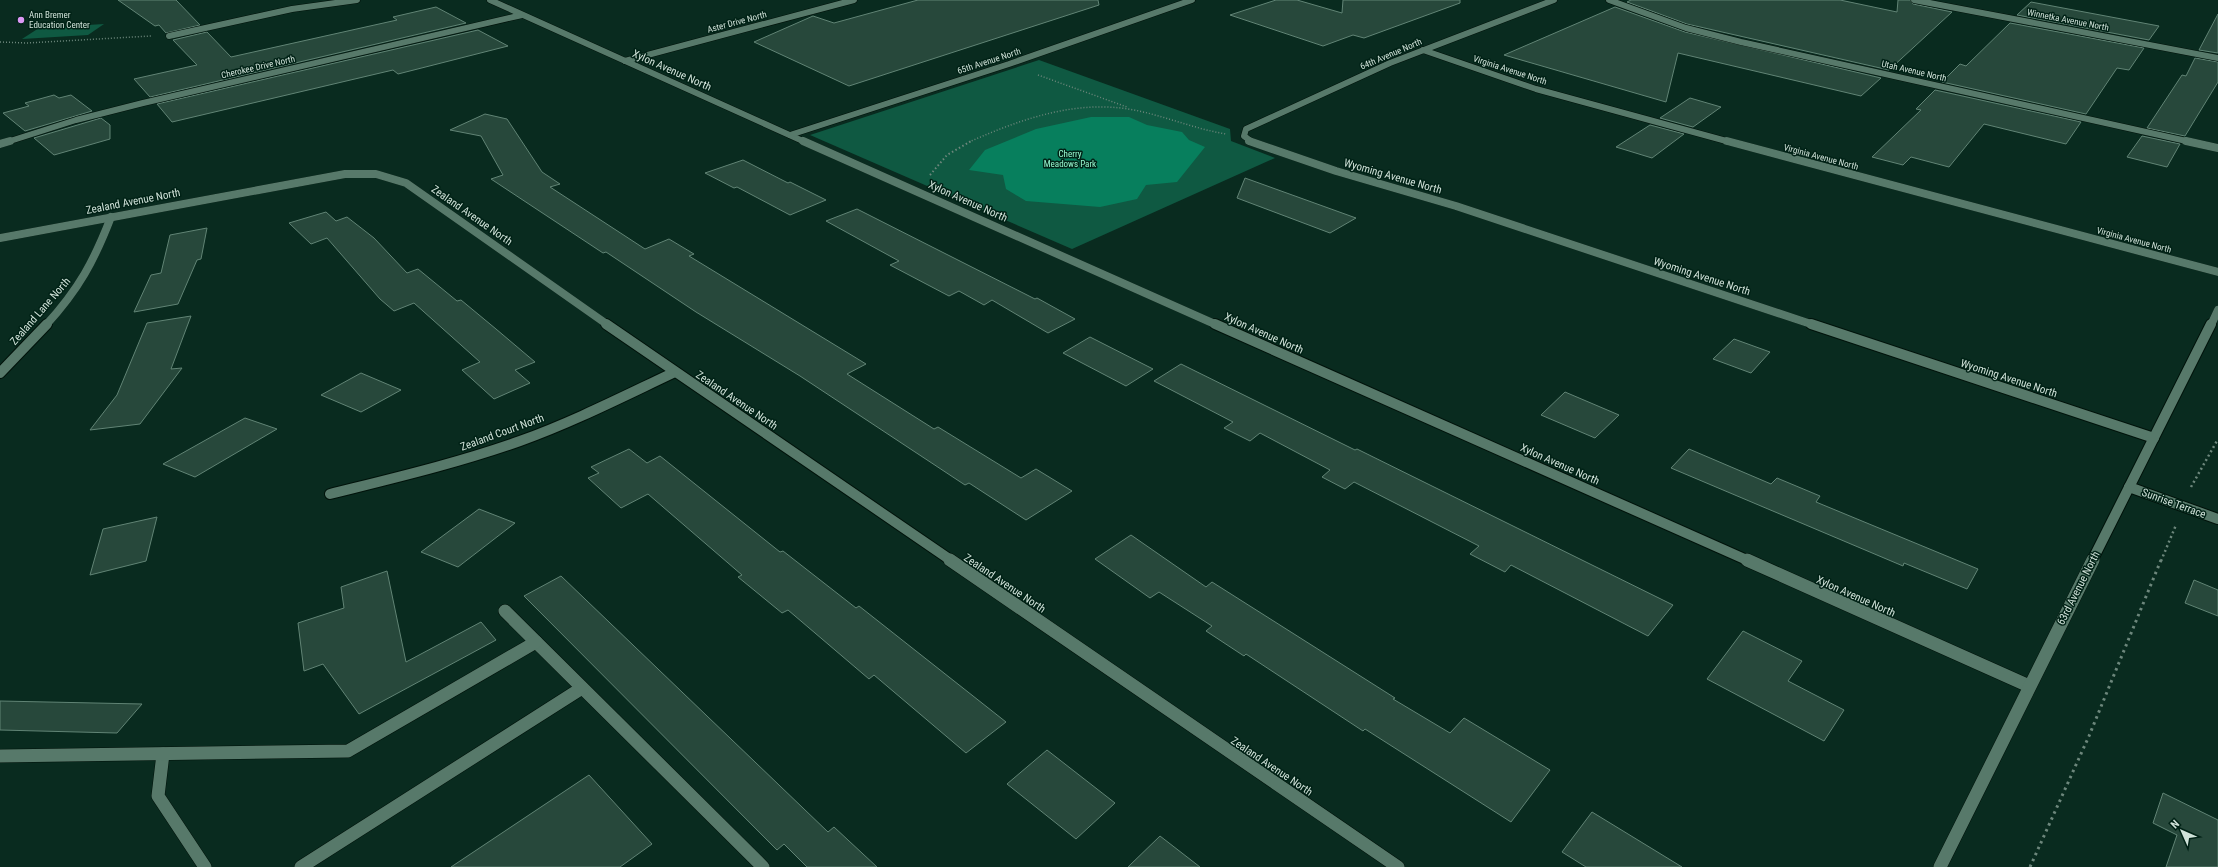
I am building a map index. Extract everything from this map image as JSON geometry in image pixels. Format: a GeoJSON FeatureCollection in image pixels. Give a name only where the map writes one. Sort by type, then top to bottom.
{"type":"FeatureCollection","features":[{"type":"Feature","properties":{"kind":"street"},"geometry":{"type":"LineString","coordinates":[[294,0],[306,7]]}},
{"type":"Feature","properties":{"kind":"street"},"geometry":{"type":"LineString","coordinates":[[169,36],[306,7],[352,0]]}},
{"type":"Feature","properties":{"kind":"street","name":"Xylon Avenue North"},"geometry":{"type":"LineString","coordinates":[[490,0],[2029,686]]}},
{"type":"Feature","properties":{"kind":"street","name":"Aster Drive North"},"geometry":{"type":"LineString","coordinates":[[625,61],[851,0]]}},
{"type":"Feature","properties":{"kind":"street","name":"65th Avenue North"},"geometry":{"type":"LineString","coordinates":[[790,135],[1009,64],[1192,0]]}},
{"type":"Feature","properties":{"kind":"street","name":"64th Avenue North"},"geometry":{"type":"LineString","coordinates":[[1244,136],[1246,129],[1423,50],[1554,0]]}},
{"type":"Feature","properties":{"kind":"street","name":"Utah Avenue North"},"geometry":{"type":"LineString","coordinates":[[1609,0],[1661,19],[1713,35],[2218,148]]}},
{"type":"Feature","properties":{"kind":"street","name":"Winnetka Avenue North"},"geometry":{"type":"LineString","coordinates":[[1914,0],[2218,58]]}},
{"type":"Feature","properties":{"kind":"street","name":"Cherokee Drive North"},"geometry":{"type":"LineString","coordinates":[[0,144],[76,120],[136,105],[522,15]]}},
{"type":"Feature","properties":{"kind":"street","name":"Virginia Avenue North"},"geometry":{"type":"LineString","coordinates":[[1423,50],[1536,89],[1618,112],[2218,272]]}},
{"type":"Feature","properties":{"kind":"street","name":"Wyoming Avenue North"},"geometry":{"type":"LineString","coordinates":[[1244,136],[1249,141],[1329,169],[1456,206],[2154,438]]}},
{"type":"Feature","properties":{"kind":"street","name":"Zealand Avenue North"},"geometry":{"type":"LineString","coordinates":[[0,238],[345,174],[372,173],[392,176],[406,183],[675,372],[1398,867]]}},
{"type":"Feature","properties":{"kind":"street","name":"Zealand Lane North"},"geometry":{"type":"LineString","coordinates":[[0,373],[47,323],[81,282],[97,253],[111,218]]}},
{"type":"Feature","properties":{"kind":"street","name":"63rd Avenue North"},"geometry":{"type":"LineString","coordinates":[[1940,867],[2218,310]]}},
{"type":"Feature","properties":{"kind":"street","name":"Zealand Court North"},"geometry":{"type":"LineString","coordinates":[[330,494],[440,467],[520,441],[675,372]]}},
{"type":"Feature","properties":{"kind":"street","name":"Sunrise Terrace"},"geometry":{"type":"LineString","coordinates":[[2129,487],[2218,519]]}},
{"type":"Feature","properties":{"kind":"street"},"geometry":{"type":"LineString","coordinates":[[505,611],[763,867]]}},
{"type":"Feature","properties":{"kind":"street"},"geometry":{"type":"LineString","coordinates":[[0,756],[348,751],[536,642]]}},
{"type":"Feature","properties":{"kind":"street"},"geometry":{"type":"LineString","coordinates":[[301,867],[582,688]]}},
{"type":"Feature","properties":{"kind":"street"},"geometry":{"type":"LineString","coordinates":[[163,754],[158,796],[205,867]]}},
{"type":"Feature","properties":{"kind":"path"},"geometry":{"type":"LineString","coordinates":[[0,42],[169,36]]}},
{"type":"Feature","properties":{"kind":"path"},"geometry":{"type":"LineString","coordinates":[[1009,64],[1133,110],[1178,120],[1205,132],[1244,136]]}},
{"type":"Feature","properties":{"kind":"path"},"geometry":{"type":"LineString","coordinates":[[912,189],[938,170],[947,155],[998,129],[1027,119],[1066,110],[1094,107],[1133,110]]}},
{"type":"Feature","properties":{"kind":"path"},"geometry":{"type":"LineString","coordinates":[[2030,867],[2089,736],[2183,506],[2218,439]]}},
{"type":"Feature","properties":{"kind":"green space"},"geometry":{"type":"Polygon","coordinates":[[[104,24],[88,35],[22,39],[39,28],[104,24]]]}},
{"type":"Feature","properties":{"kind":"green space","name":"Cherry Meadows Park"},"geometry":{"type":"Polygon","coordinates":[[[1039,60],[1230,129],[1231,141],[1275,158],[1072,249],[810,135],[1039,60]]]}},
{"type":"Feature","properties":{"kind":"shaded area"},"geometry":{"type":"Polygon","coordinates":[[[1091,117],[1129,117],[1147,125],[1182,132],[1189,140],[1205,147],[1177,182],[1146,185],[1137,199],[1100,207],[1026,201],[1006,189],[1003,175],[969,170],[985,150],[1036,129],[1091,117]]]}},
{"type":"Feature","properties":{"kind":"building"},"geometry":{"type":"Polygon","coordinates":[[[118,0],[176,0],[200,25],[166,33],[159,25],[155,26],[118,0]]]}},
{"type":"Feature","properties":{"kind":"building"},"geometry":{"type":"Polygon","coordinates":[[[918,0],[1098,0],[1099,5],[849,86],[754,42],[813,16],[834,23],[918,0]]]}},
{"type":"Feature","properties":{"kind":"building"},"geometry":{"type":"Polygon","coordinates":[[[1276,0],[1297,0],[1342,13],[1343,0],[1460,0],[1460,3],[1364,38],[1353,35],[1323,46],[1230,15],[1276,0]]]}},
{"type":"Feature","properties":{"kind":"building"},"geometry":{"type":"Polygon","coordinates":[[[1631,0],[1840,0],[1897,12],[1898,0],[1910,0],[1913,4],[1952,12],[1889,70],[1687,24],[1627,2],[1631,0]]]}},
{"type":"Feature","properties":{"kind":"building"},"geometry":{"type":"Polygon","coordinates":[[[2031,2],[2159,26],[2149,40],[2017,15],[2031,2]]]}},
{"type":"Feature","properties":{"kind":"building"},"geometry":{"type":"Polygon","coordinates":[[[436,7],[466,23],[150,97],[134,79],[197,65],[173,40],[207,32],[231,57],[397,20],[393,17],[436,7]]]}},
{"type":"Feature","properties":{"kind":"building"},"geometry":{"type":"Polygon","coordinates":[[[1615,7],[1685,32],[1881,78],[1861,96],[1678,53],[1666,102],[1504,55],[1615,7]]]}},
{"type":"Feature","properties":{"kind":"building"},"geometry":{"type":"Polygon","coordinates":[[[2218,14],[2218,53],[2199,50],[2218,14]]]}},
{"type":"Feature","properties":{"kind":"building"},"geometry":{"type":"Polygon","coordinates":[[[2010,23],[2144,48],[2129,70],[2117,68],[2086,114],[1942,82],[1960,64],[1966,66],[2010,23]]]}},
{"type":"Feature","properties":{"kind":"building"},"geometry":{"type":"Polygon","coordinates":[[[478,30],[508,46],[398,74],[393,70],[172,122],[157,104],[478,30]]]}},
{"type":"Feature","properties":{"kind":"building"},"geometry":{"type":"Polygon","coordinates":[[[2195,58],[2218,62],[2218,82],[2185,136],[2147,128],[2182,75],[2186,76],[2195,58]]]}},
{"type":"Feature","properties":{"kind":"building"},"geometry":{"type":"Polygon","coordinates":[[[1935,90],[2081,122],[2066,144],[1984,124],[1949,167],[1911,157],[1903,165],[1872,157],[1921,110],[1916,109],[1935,90]]]}},
{"type":"Feature","properties":{"kind":"building"},"geometry":{"type":"Polygon","coordinates":[[[54,95],[59,98],[71,95],[92,111],[25,131],[3,113],[29,106],[25,103],[54,95]]]}},
{"type":"Feature","properties":{"kind":"building"},"geometry":{"type":"Polygon","coordinates":[[[1690,98],[1721,107],[1693,127],[1660,118],[1690,98]]]}},
{"type":"Feature","properties":{"kind":"building"},"geometry":{"type":"Polygon","coordinates":[[[485,114],[507,119],[542,172],[560,184],[550,187],[645,249],[669,239],[694,254],[689,256],[866,364],[847,374],[934,429],[938,427],[1021,478],[1036,469],[1072,491],[1026,520],[969,483],[965,485],[800,376],[696,312],[606,252],[603,253],[491,179],[503,175],[481,136],[450,130],[485,114]]]}},
{"type":"Feature","properties":{"kind":"building"},"geometry":{"type":"Polygon","coordinates":[[[101,118],[110,125],[110,139],[54,155],[34,138],[101,118]]]}},
{"type":"Feature","properties":{"kind":"building"},"geometry":{"type":"Polygon","coordinates":[[[1650,125],[1684,134],[1652,158],[1616,147],[1650,125]]]}},
{"type":"Feature","properties":{"kind":"building"},"geometry":{"type":"Polygon","coordinates":[[[2142,136],[2180,144],[2167,167],[2127,157],[2142,136]]]}},
{"type":"Feature","properties":{"kind":"building"},"geometry":{"type":"Polygon","coordinates":[[[743,160],[826,200],[790,215],[737,187],[734,188],[705,173],[743,160]]]}},
{"type":"Feature","properties":{"kind":"building"},"geometry":{"type":"Polygon","coordinates":[[[1245,178],[1356,218],[1330,233],[1237,198],[1245,178]]]}},
{"type":"Feature","properties":{"kind":"building"},"geometry":{"type":"Polygon","coordinates":[[[857,209],[1035,299],[1037,298],[1075,319],[1048,333],[992,300],[984,305],[959,291],[949,296],[890,265],[899,261],[826,221],[857,209]]]}},
{"type":"Feature","properties":{"kind":"building"},"geometry":{"type":"Polygon","coordinates":[[[326,212],[336,221],[347,217],[374,238],[407,273],[418,269],[457,301],[461,300],[496,329],[535,362],[515,370],[530,383],[494,399],[462,370],[480,362],[414,303],[394,311],[380,299],[327,238],[311,244],[289,223],[326,212]]]}},
{"type":"Feature","properties":{"kind":"building"},"geometry":{"type":"Polygon","coordinates":[[[207,228],[201,259],[197,260],[178,304],[134,312],[151,275],[161,273],[170,235],[207,228]]]}},
{"type":"Feature","properties":{"kind":"building"},"geometry":{"type":"Polygon","coordinates":[[[191,316],[171,369],[182,368],[140,424],[90,430],[117,395],[147,323],[191,316]]]}},
{"type":"Feature","properties":{"kind":"building"},"geometry":{"type":"Polygon","coordinates":[[[1090,337],[1153,369],[1126,386],[1063,353],[1090,337]]]}},
{"type":"Feature","properties":{"kind":"building"},"geometry":{"type":"Polygon","coordinates":[[[1734,339],[1770,352],[1751,373],[1713,359],[1734,339]]]}},
{"type":"Feature","properties":{"kind":"building"},"geometry":{"type":"Polygon","coordinates":[[[1181,364],[1673,605],[1648,636],[1511,565],[1505,572],[1470,554],[1479,546],[1354,482],[1345,489],[1322,477],[1330,470],[1260,433],[1250,441],[1224,428],[1233,422],[1154,381],[1181,364]]]}},
{"type":"Feature","properties":{"kind":"building"},"geometry":{"type":"Polygon","coordinates":[[[361,373],[401,390],[361,412],[321,395],[361,373]]]}},
{"type":"Feature","properties":{"kind":"building"},"geometry":{"type":"Polygon","coordinates":[[[1565,392],[1619,415],[1595,438],[1541,415],[1565,392]]]}},
{"type":"Feature","properties":{"kind":"building"},"geometry":{"type":"Polygon","coordinates":[[[245,418],[277,429],[195,477],[163,464],[245,418]]]}},
{"type":"Feature","properties":{"kind":"building"},"geometry":{"type":"Polygon","coordinates":[[[629,449],[647,463],[660,456],[780,552],[783,551],[856,608],[859,606],[1006,722],[966,753],[874,675],[869,679],[788,610],[782,613],[738,577],[742,575],[648,494],[621,508],[588,478],[599,473],[591,467],[629,449]]]}},
{"type":"Feature","properties":{"kind":"building"},"geometry":{"type":"Polygon","coordinates":[[[1689,449],[1771,484],[1777,478],[1820,496],[1816,502],[1978,569],[1967,589],[1904,563],[1903,566],[1671,468],[1689,449]]]}},
{"type":"Feature","properties":{"kind":"building"},"geometry":{"type":"Polygon","coordinates":[[[479,509],[515,523],[458,567],[421,552],[479,509]]]}},
{"type":"Feature","properties":{"kind":"building"},"geometry":{"type":"Polygon","coordinates":[[[157,517],[146,561],[90,575],[103,529],[157,517]]]}},
{"type":"Feature","properties":{"kind":"building"},"geometry":{"type":"Polygon","coordinates":[[[1131,535],[1206,587],[1212,582],[1395,698],[1393,699],[1450,733],[1464,718],[1550,770],[1511,822],[1365,729],[1363,731],[1246,654],[1244,656],[1206,631],[1212,626],[1159,592],[1150,598],[1095,559],[1131,535]]]}},
{"type":"Feature","properties":{"kind":"building"},"geometry":{"type":"Polygon","coordinates":[[[387,571],[406,662],[481,622],[496,640],[359,714],[323,664],[304,671],[298,623],[344,608],[341,587],[387,571]]]}},
{"type":"Feature","properties":{"kind":"building"},"geometry":{"type":"Polygon","coordinates":[[[561,576],[828,832],[834,827],[877,867],[807,867],[784,844],[777,850],[524,596],[561,576]]]}},
{"type":"Feature","properties":{"kind":"building"},"geometry":{"type":"Polygon","coordinates":[[[2194,580],[2218,590],[2218,616],[2185,603],[2194,580]]]}},
{"type":"Feature","properties":{"kind":"building"},"geometry":{"type":"Polygon","coordinates":[[[1743,631],[1802,661],[1788,681],[1844,710],[1824,741],[1707,679],[1743,631]]]}},
{"type":"Feature","properties":{"kind":"building"},"geometry":{"type":"Polygon","coordinates":[[[0,701],[142,704],[117,733],[0,730],[0,701]]]}},
{"type":"Feature","properties":{"kind":"building"},"geometry":{"type":"Polygon","coordinates":[[[1047,750],[1115,803],[1076,839],[1007,784],[1047,750]]]}},
{"type":"Feature","properties":{"kind":"building"},"geometry":{"type":"Polygon","coordinates":[[[589,775],[652,844],[620,867],[451,867],[589,775]]]}},
{"type":"Feature","properties":{"kind":"building"},"geometry":{"type":"Polygon","coordinates":[[[2163,793],[2218,820],[2218,867],[2166,867],[2177,835],[2153,823],[2163,793]]]}},
{"type":"Feature","properties":{"kind":"building"},"geometry":{"type":"Polygon","coordinates":[[[1592,812],[1682,867],[1586,867],[1562,852],[1592,812]]]}},
{"type":"Feature","properties":{"kind":"building"},"geometry":{"type":"Polygon","coordinates":[[[1160,836],[1200,867],[1128,867],[1160,836]]]}},
{"type":"Feature","properties":{"kind":"place","name":"Ann Bremer Education Center"},"geometry":{"type":"Point","coordinates":[21,20]}}]}
